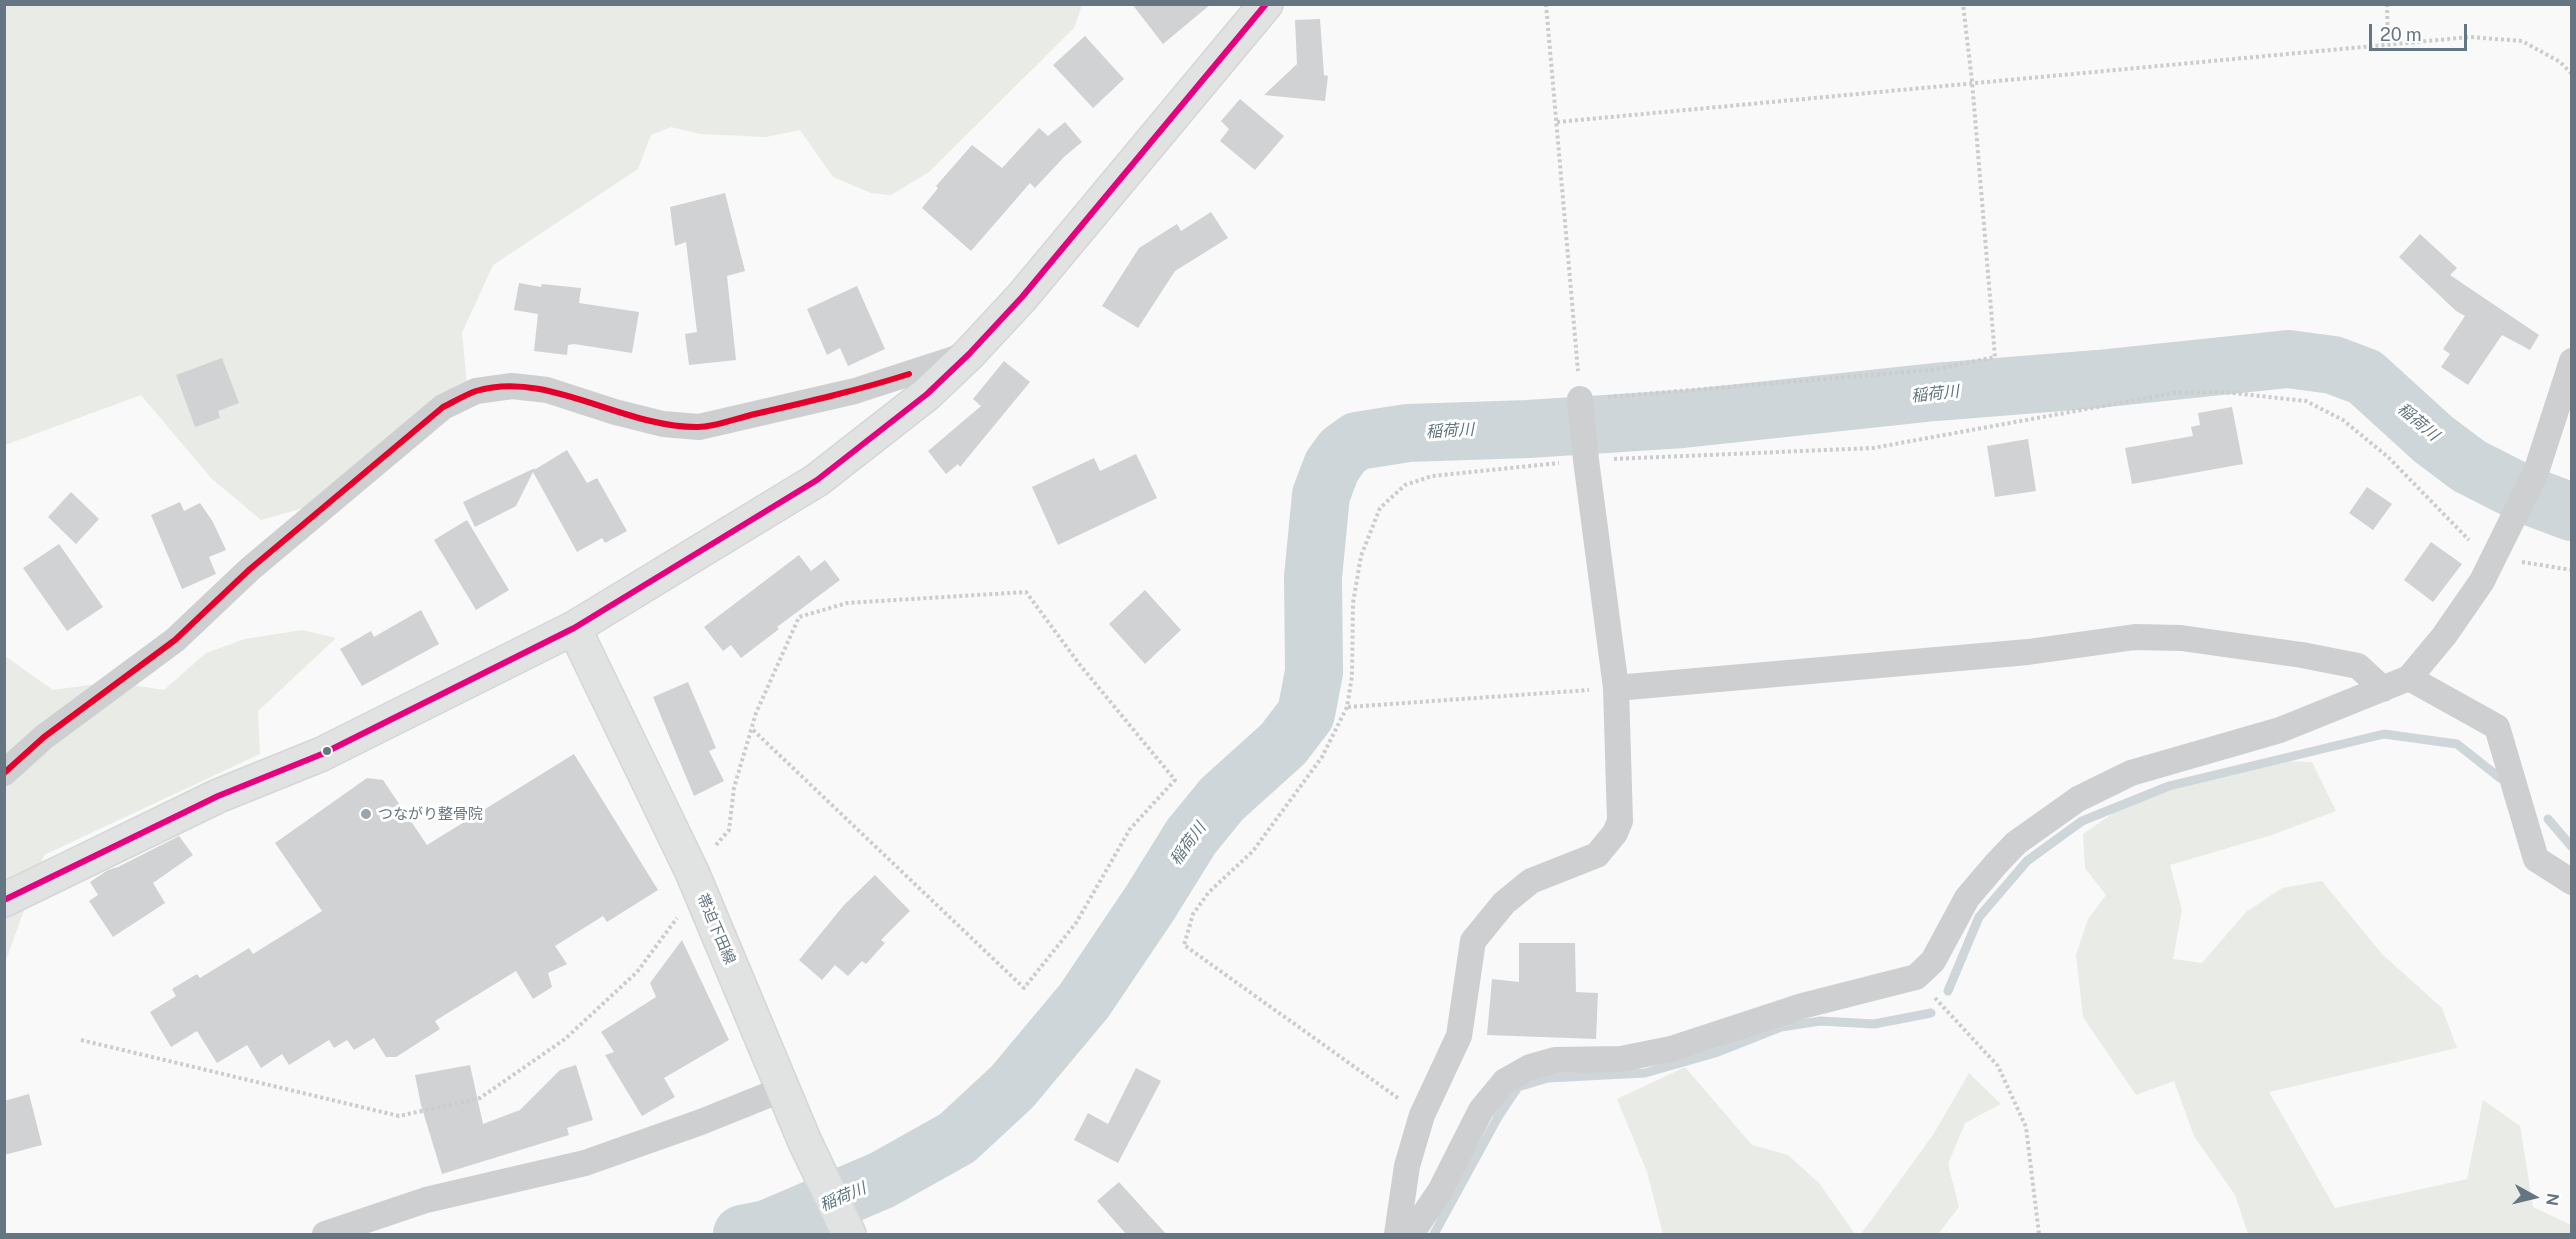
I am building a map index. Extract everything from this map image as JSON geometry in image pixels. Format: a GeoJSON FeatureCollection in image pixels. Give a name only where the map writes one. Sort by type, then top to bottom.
{"type":"FeatureCollection","features":[{"type":"Feature","properties":{"kind":"main road"},"geometry":{"type":"LineString","coordinates":[[4,900],[218,796],[322,754],[573,628],[817,480],[927,394],[969,354],[1022,297],[1266,4]]}},
{"type":"Feature","properties":{"kind":"main road","name":"帯迫下田線"},"geometry":{"type":"LineString","coordinates":[[573,628],[696,881],[805,1142],[846,1228]]}},
{"type":"Feature","properties":{"kind":"street"},"geometry":{"type":"LineString","coordinates":[[4,773],[44,737],[175,640],[250,569],[443,407],[476,391],[512,386],[547,390],[615,412],[663,424],[699,427],[855,392],[969,354]]}},
{"type":"Feature","properties":{"kind":"street"},"geometry":{"type":"LineString","coordinates":[[1411,1234],[1422,1221],[1440,1191],[1481,1110],[1505,1081],[1530,1066],[1555,1060],[1621,1059],[1671,1049],[1802,1006],[1916,977],[1933,961],[1967,898],[1996,864],[2016,843],[2078,799],[2131,773],[2280,730],[2409,678],[2444,636],[2482,581],[2536,472],[2571,362]]}},
{"type":"Feature","properties":{"kind":"street"},"geometry":{"type":"LineString","coordinates":[[1397,1234],[1407,1166],[1422,1115],[1459,1036],[1473,941],[1504,903],[1531,880],[1597,855],[1615,833],[1620,821],[1616,688],[1580,399]]}},
{"type":"Feature","properties":{"kind":"street"},"geometry":{"type":"LineString","coordinates":[[1616,688],[2028,652],[2135,637],[2181,638],[2302,655],[2358,666],[2383,689]]}},
{"type":"Feature","properties":{"kind":"street"},"geometry":{"type":"LineString","coordinates":[[2409,678],[2497,727],[2536,859],[2571,882]]}},
{"type":"Feature","properties":{"kind":"street"},"geometry":{"type":"LineString","coordinates":[[325,1234],[426,1200],[585,1163],[701,1122],[783,1089]]}},
{"type":"Feature","properties":{"kind":"path"},"geometry":{"type":"LineString","coordinates":[[1546,4],[1580,399],[1932,370],[1995,357],[1972,81],[1963,4]]}},
{"type":"Feature","properties":{"kind":"path"},"geometry":{"type":"LineString","coordinates":[[2386,4],[2388,46]]}},
{"type":"Feature","properties":{"kind":"path"},"geometry":{"type":"LineString","coordinates":[[1557,122],[1972,81],[2470,37],[2522,41],[2560,63],[2571,74]]}},
{"type":"Feature","properties":{"kind":"path"},"geometry":{"type":"LineString","coordinates":[[1422,1115],[1184,945],[1192,914],[1209,892],[1252,851],[1267,832],[1322,757],[1347,707],[1352,676],[1353,603],[1361,556],[1380,508],[1405,485],[1432,476],[1586,460],[1873,447],[2174,393],[2223,392],[2306,401],[2343,420],[2388,457],[2465,537],[2493,557],[2571,570]]}},
{"type":"Feature","properties":{"kind":"path"},"geometry":{"type":"LineString","coordinates":[[81,1040],[399,1116],[480,1098],[565,1039],[637,972],[729,830],[734,788],[751,728],[799,617],[847,603],[1026,592],[1080,665],[1175,780],[1130,829],[1076,923],[1024,988],[751,728]]}},
{"type":"Feature","properties":{"kind":"path"},"geometry":{"type":"LineString","coordinates":[[1347,707],[1616,688]]}},
{"type":"Feature","properties":{"kind":"path"},"geometry":{"type":"LineString","coordinates":[[1916,977],[1998,1066],[2026,1127],[2039,1234]]}},
{"type":"Feature","properties":{"kind":"shaded area"},"geometry":{"type":"Polygon","coordinates":[[[5,5],[1082,5],[1074,28],[929,172],[891,195],[871,193],[833,177],[800,130],[766,137],[700,134],[671,127],[651,135],[638,169],[493,265],[462,333],[467,386],[310,506],[261,520],[211,478],[141,395],[5,445],[5,5]]]}},
{"type":"Feature","properties":{"kind":"shaded area"},"geometry":{"type":"Polygon","coordinates":[[[302,630],[336,638],[258,711],[260,754],[44,855],[5,963],[5,656],[53,690],[112,682],[164,690],[206,653],[245,639],[302,630]]]}},
{"type":"Feature","properties":{"kind":"shaded area"},"geometry":{"type":"Polygon","coordinates":[[[2260,760],[2312,762],[2336,811],[2272,835],[2170,865],[2182,910],[2173,959],[2202,963],[2246,912],[2282,888],[2322,881],[2382,954],[2442,1008],[2457,1048],[2269,1092],[2335,1208],[2467,1179],[2483,1100],[2520,1126],[2533,1207],[2571,1225],[2571,1234],[2248,1234],[2235,1195],[2194,1136],[2174,1081],[2136,1095],[2083,1017],[2076,955],[2088,919],[2106,895],[2085,868],[2083,834],[2125,805],[2260,760]]]}},
{"type":"Feature","properties":{"kind":"shaded area"},"geometry":{"type":"Polygon","coordinates":[[[1685,1067],[1752,1145],[1788,1155],[1819,1183],[1855,1234],[1663,1234],[1647,1172],[1617,1099],[1685,1067]]]}},
{"type":"Feature","properties":{"kind":"shaded area"},"geometry":{"type":"Polygon","coordinates":[[[1969,1073],[2001,1104],[1965,1123],[1948,1164],[1959,1207],[1938,1234],[1861,1234],[1933,1135],[1969,1073]]]}},
{"type":"Feature","properties":{"kind":"building"},"geometry":{"type":"Polygon","coordinates":[[[1132,4],[1211,4],[1163,44],[1132,4]]]}},
{"type":"Feature","properties":{"kind":"building"},"geometry":{"type":"Polygon","coordinates":[[[1320,19],[1324,75],[1328,76],[1325,101],[1264,95],[1297,64],[1295,20],[1320,19]]]}},
{"type":"Feature","properties":{"kind":"building"},"geometry":{"type":"Polygon","coordinates":[[[1085,36],[1124,79],[1093,108],[1053,65],[1085,36]]]}},
{"type":"Feature","properties":{"kind":"building"},"geometry":{"type":"Polygon","coordinates":[[[1240,99],[1284,136],[1255,170],[1220,141],[1229,129],[1221,121],[1240,99]]]}},
{"type":"Feature","properties":{"kind":"building"},"geometry":{"type":"Polygon","coordinates":[[[1065,122],[1082,142],[1065,156],[1035,188],[1030,183],[971,251],[922,208],[938,188],[936,186],[972,145],[1002,168],[1039,128],[1048,136],[1065,122]]]}},
{"type":"Feature","properties":{"kind":"building"},"geometry":{"type":"Polygon","coordinates":[[[725,193],[745,271],[727,276],[736,360],[689,365],[685,334],[697,332],[686,242],[675,246],[670,207],[725,193]]]}},
{"type":"Feature","properties":{"kind":"building"},"geometry":{"type":"Polygon","coordinates":[[[1211,212],[1228,238],[1175,271],[1138,328],[1102,306],[1139,248],[1177,224],[1181,231],[1211,212]]]}},
{"type":"Feature","properties":{"kind":"building"},"geometry":{"type":"Polygon","coordinates":[[[2420,234],[2457,268],[2450,275],[2539,335],[2530,350],[2502,335],[2468,385],[2441,367],[2450,354],[2443,349],[2465,316],[2456,311],[2399,257],[2420,234]]]}},
{"type":"Feature","properties":{"kind":"building"},"geometry":{"type":"Polygon","coordinates":[[[519,283],[541,287],[542,284],[581,288],[579,303],[639,312],[632,353],[574,344],[568,345],[567,355],[534,351],[538,314],[514,310],[519,283]]]}},
{"type":"Feature","properties":{"kind":"building"},"geometry":{"type":"Polygon","coordinates":[[[857,286],[885,349],[848,366],[840,348],[827,355],[807,309],[857,286]]]}},
{"type":"Feature","properties":{"kind":"building"},"geometry":{"type":"Polygon","coordinates":[[[222,358],[239,403],[218,411],[220,418],[195,427],[176,375],[222,358]]]}},
{"type":"Feature","properties":{"kind":"building"},"geometry":{"type":"Polygon","coordinates":[[[1004,361],[1030,382],[960,467],[958,464],[946,474],[928,451],[981,406],[973,399],[1004,361]]]}},
{"type":"Feature","properties":{"kind":"building"},"geometry":{"type":"Polygon","coordinates":[[[2232,407],[2243,464],[2132,484],[2125,448],[2193,436],[2191,427],[2200,425],[2198,413],[2232,407]]]}},
{"type":"Feature","properties":{"kind":"building"},"geometry":{"type":"Polygon","coordinates":[[[2028,439],[2036,491],[1995,497],[1987,446],[2028,439]]]}},
{"type":"Feature","properties":{"kind":"building"},"geometry":{"type":"Polygon","coordinates":[[[567,450],[587,483],[597,478],[627,531],[605,543],[602,538],[577,552],[533,472],[516,506],[475,527],[463,502],[535,468],[534,470],[567,450]]]}},
{"type":"Feature","properties":{"kind":"building"},"geometry":{"type":"Polygon","coordinates":[[[1136,454],[1157,498],[1058,545],[1032,487],[1094,458],[1100,471],[1136,454]]]}},
{"type":"Feature","properties":{"kind":"building"},"geometry":{"type":"Polygon","coordinates":[[[2367,487],[2392,504],[2373,530],[2349,513],[2367,487]]]}},
{"type":"Feature","properties":{"kind":"building"},"geometry":{"type":"Polygon","coordinates":[[[71,492],[99,519],[76,544],[48,517],[71,492]]]}},
{"type":"Feature","properties":{"kind":"building"},"geometry":{"type":"Polygon","coordinates":[[[180,502],[184,511],[200,503],[213,522],[226,550],[209,557],[216,574],[182,589],[151,515],[180,502]]]}},
{"type":"Feature","properties":{"kind":"building"},"geometry":{"type":"Polygon","coordinates":[[[467,520],[509,590],[476,610],[434,540],[467,520]]]}},
{"type":"Feature","properties":{"kind":"building"},"geometry":{"type":"Polygon","coordinates":[[[2431,542],[2462,564],[2433,602],[2404,580],[2431,542]]]}},
{"type":"Feature","properties":{"kind":"building"},"geometry":{"type":"Polygon","coordinates":[[[59,544],[103,607],[67,631],[23,568],[59,544]]]}},
{"type":"Feature","properties":{"kind":"building"},"geometry":{"type":"Polygon","coordinates":[[[799,555],[811,571],[825,560],[840,580],[777,627],[779,629],[741,658],[731,645],[723,651],[704,627],[799,555]]]}},
{"type":"Feature","properties":{"kind":"building"},"geometry":{"type":"Polygon","coordinates":[[[1145,590],[1181,630],[1145,664],[1109,624],[1145,590]]]}},
{"type":"Feature","properties":{"kind":"building"},"geometry":{"type":"Polygon","coordinates":[[[421,610],[439,644],[362,686],[340,649],[371,631],[374,637],[421,610]]]}},
{"type":"Feature","properties":{"kind":"building"},"geometry":{"type":"Polygon","coordinates":[[[688,682],[716,748],[709,751],[724,781],[694,796],[653,697],[688,682]]]}},
{"type":"Feature","properties":{"kind":"building"},"geometry":{"type":"Polygon","coordinates":[[[574,754],[658,890],[607,922],[603,916],[555,946],[567,964],[548,973],[552,987],[533,999],[516,971],[435,1021],[440,1029],[396,1057],[386,1057],[374,1038],[354,1050],[347,1040],[334,1048],[329,1040],[289,1065],[282,1054],[261,1068],[247,1045],[217,1063],[197,1031],[171,1047],[150,1012],[176,996],[172,989],[197,974],[200,978],[249,948],[253,954],[322,911],[275,843],[367,778],[383,780],[427,845],[574,754]]]}},
{"type":"Feature","properties":{"kind":"building"},"geometry":{"type":"Polygon","coordinates":[[[179,836],[193,855],[153,883],[165,903],[113,937],[89,901],[98,895],[90,882],[108,870],[179,836]]]}},
{"type":"Feature","properties":{"kind":"building"},"geometry":{"type":"Polygon","coordinates":[[[875,875],[910,911],[881,940],[885,943],[866,964],[862,961],[848,976],[835,965],[822,980],[799,960],[844,905],[875,875]]]}},
{"type":"Feature","properties":{"kind":"building"},"geometry":{"type":"Polygon","coordinates":[[[682,940],[729,1040],[664,1078],[675,1097],[642,1116],[605,1055],[614,1052],[601,1032],[656,997],[650,983],[682,940]]]}},
{"type":"Feature","properties":{"kind":"building"},"geometry":{"type":"Polygon","coordinates":[[[1519,943],[1575,943],[1576,992],[1598,993],[1596,1039],[1487,1035],[1492,979],[1519,982],[1519,943]]]}},
{"type":"Feature","properties":{"kind":"building"},"geometry":{"type":"Polygon","coordinates":[[[470,1065],[483,1124],[520,1110],[560,1070],[576,1065],[593,1120],[567,1128],[569,1135],[442,1174],[421,1105],[415,1075],[470,1065]]]}},
{"type":"Feature","properties":{"kind":"building"},"geometry":{"type":"Polygon","coordinates":[[[1136,1068],[1161,1081],[1118,1163],[1074,1140],[1088,1113],[1108,1124],[1136,1068]]]}},
{"type":"Feature","properties":{"kind":"building"},"geometry":{"type":"Polygon","coordinates":[[[29,1094],[42,1145],[4,1155],[4,1101],[29,1094]]]}},
{"type":"Feature","properties":{"kind":"building"},"geometry":{"type":"Polygon","coordinates":[[[1119,1182],[1166,1234],[1126,1234],[1097,1201],[1119,1182]]]}},
{"type":"Feature","properties":{"kind":"waterway","name":"稲荷川"},"geometry":{"type":"LineString","coordinates":[[742,1234],[767,1229],[882,1180],[957,1138],[1012,1087],[1084,1001],[1191,837],[1222,799],[1283,744],[1306,714],[1314,672],[1313,577],[1321,495],[1332,466],[1343,451],[1357,441],[1408,433],[1528,429],[1683,419],[1935,392],[2098,379],[2288,359],[2333,365],[2365,377],[2433,439],[2469,466],[2524,494],[2572,512]]}},
{"type":"Feature","properties":{"kind":"waterway"},"geometry":{"type":"LineString","coordinates":[[1948,991],[1979,917],[2027,861],[2082,821],[2169,786],[2384,734],[2457,744],[2500,778]]}},
{"type":"Feature","properties":{"kind":"waterway"},"geometry":{"type":"LineString","coordinates":[[2548,819],[2572,847]]}},
{"type":"Feature","properties":{"kind":"waterway"},"geometry":{"type":"LineString","coordinates":[[1434,1234],[1498,1117],[1518,1087],[1548,1078],[1645,1073],[1715,1053],[1781,1027],[1820,1021],[1874,1024],[1931,1013]]}},
{"type":"Feature","properties":{"kind":"transit line"},"geometry":{"type":"LineString","coordinates":[[4,900],[218,796],[322,754],[574,628],[817,480],[927,394],[969,354],[1022,297],[1266,4]]}},
{"type":"Feature","properties":{"kind":"transit line"},"geometry":{"type":"LineString","coordinates":[[4,773],[44,737],[175,640],[250,569],[443,407],[468,394],[503,386],[530,387],[558,393],[642,419],[670,425],[705,427],[833,396],[909,374]]}},
{"type":"Feature","properties":{"kind":"place","name":"つながり整骨院"},"geometry":{"type":"Point","coordinates":[366,814]}}]}
